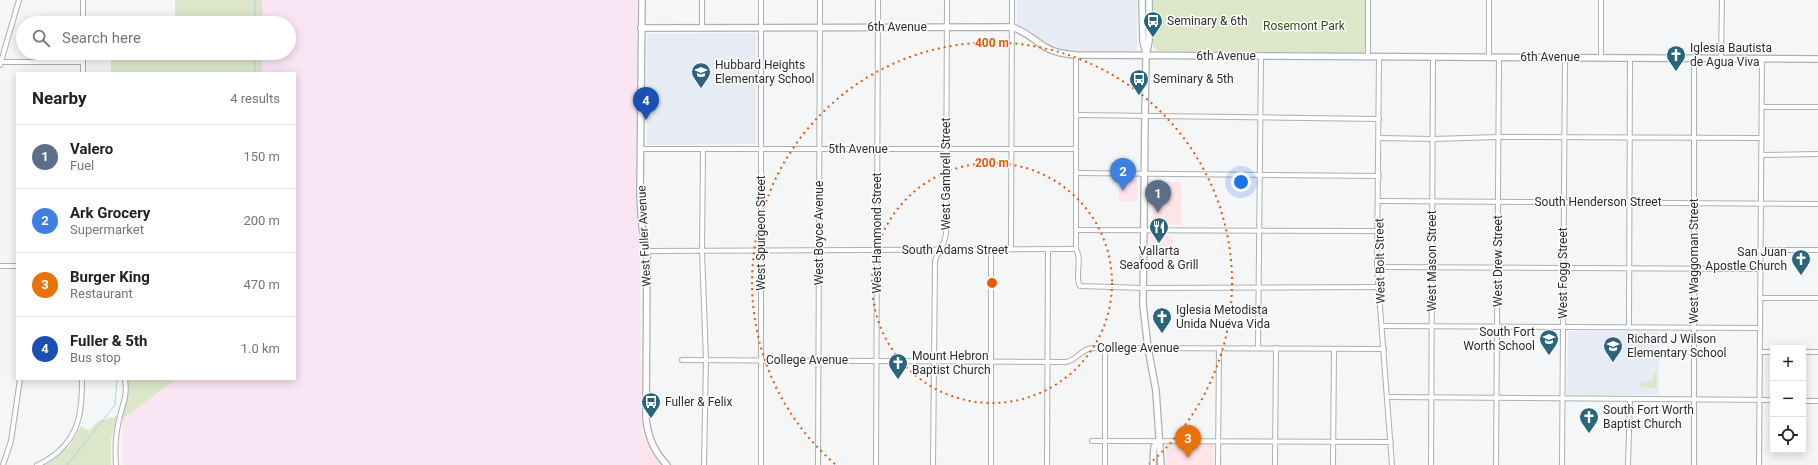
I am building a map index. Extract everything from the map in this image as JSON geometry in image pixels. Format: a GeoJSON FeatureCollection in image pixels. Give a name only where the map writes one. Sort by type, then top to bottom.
{"type":"FeatureCollection","features":[{"type":"Feature","properties":{"kind":"street"},"geometry":{"type":"LineString","coordinates":[[18,0],[0,63],[83,62],[83,72]]}},
{"type":"Feature","properties":{"kind":"street"},"geometry":{"type":"LineString","coordinates":[[83,0],[83,16]]}},
{"type":"Feature","properties":{"kind":"street","name":"West Fuller Avenue"},"geometry":{"type":"LineString","coordinates":[[642,0],[641,215],[647,251],[646,419],[648,434],[657,453],[667,465]]}},
{"type":"Feature","properties":{"kind":"street"},"geometry":{"type":"LineString","coordinates":[[702,0],[702,28]]}},
{"type":"Feature","properties":{"kind":"street","name":"West Spurgeon Street"},"geometry":{"type":"LineString","coordinates":[[761,0],[761,465]]}},
{"type":"Feature","properties":{"kind":"street","name":"West Boyce Avenue"},"geometry":{"type":"LineString","coordinates":[[818,465],[820,0]]}},
{"type":"Feature","properties":{"kind":"street","name":"West Hammond Street"},"geometry":{"type":"LineString","coordinates":[[876,465],[878,0]]}},
{"type":"Feature","properties":{"kind":"street","name":"West Gambrell Street"},"geometry":{"type":"LineString","coordinates":[[933,465],[935,261],[938,252],[941,250],[945,242],[946,233],[947,0]]}},
{"type":"Feature","properties":{"kind":"street"},"geometry":{"type":"LineString","coordinates":[[1011,249],[1012,0]]}},
{"type":"Feature","properties":{"kind":"street"},"geometry":{"type":"LineString","coordinates":[[1142,0],[1143,41],[1146,56]]}},
{"type":"Feature","properties":{"kind":"street"},"geometry":{"type":"LineString","coordinates":[[1149,0],[1149,41],[1146,56],[1144,116],[1143,288],[1144,316],[1148,348],[1157,398],[1158,441],[1161,448],[1161,465]]}},
{"type":"Feature","properties":{"kind":"street"},"geometry":{"type":"LineString","coordinates":[[1368,0],[1368,56]]}},
{"type":"Feature","properties":{"kind":"street"},"geometry":{"type":"LineString","coordinates":[[1489,0],[1489,57]]}},
{"type":"Feature","properties":{"kind":"street"},"geometry":{"type":"LineString","coordinates":[[1601,0],[1602,57]]}},
{"type":"Feature","properties":{"kind":"street"},"geometry":{"type":"LineString","coordinates":[[1721,58],[1722,0]]}},
{"type":"Feature","properties":{"kind":"street","name":"6th Avenue"},"geometry":{"type":"LineString","coordinates":[[641,28],[1012,27],[1021,30],[1046,47],[1062,54],[1076,55],[1818,59]]}},
{"type":"Feature","properties":{"kind":"street"},"geometry":{"type":"LineString","coordinates":[[1076,55],[1076,249],[1079,258],[1079,285],[1084,288],[1380,287]]}},
{"type":"Feature","properties":{"kind":"street"},"geometry":{"type":"LineString","coordinates":[[1258,348],[1261,56]]}},
{"type":"Feature","properties":{"kind":"street","name":"West Bolt Street"},"geometry":{"type":"LineString","coordinates":[[1379,56],[1378,267],[1392,465]]}},
{"type":"Feature","properties":{"kind":"street","name":"West Mason Street"},"geometry":{"type":"LineString","coordinates":[[1431,465],[1433,56]]}},
{"type":"Feature","properties":{"kind":"street","name":"West Drew Street"},"geometry":{"type":"LineString","coordinates":[[1496,465],[1499,57]]}},
{"type":"Feature","properties":{"kind":"street","name":"West Fogg Street"},"geometry":{"type":"LineString","coordinates":[[1562,465],[1565,57]]}},
{"type":"Feature","properties":{"kind":"street"},"geometry":{"type":"LineString","coordinates":[[1629,327],[1630,58]]}},
{"type":"Feature","properties":{"kind":"street","name":"West Waggoman Street"},"geometry":{"type":"LineString","coordinates":[[1694,58],[1694,465]]}},
{"type":"Feature","properties":{"kind":"street"},"geometry":{"type":"LineString","coordinates":[[1759,465],[1762,58]]}},
{"type":"Feature","properties":{"kind":"street"},"geometry":{"type":"LineString","coordinates":[[1762,107],[1818,107]]}},
{"type":"Feature","properties":{"kind":"street"},"geometry":{"type":"LineString","coordinates":[[1076,115],[1379,119]]}},
{"type":"Feature","properties":{"kind":"street"},"geometry":{"type":"LineString","coordinates":[[1379,138],[1761,138]]}},
{"type":"Feature","properties":{"kind":"street","name":"5th Avenue"},"geometry":{"type":"LineString","coordinates":[[641,149],[1076,149]]}},
{"type":"Feature","properties":{"kind":"street"},"geometry":{"type":"LineString","coordinates":[[703,149],[702,251],[706,360],[704,465]]}},
{"type":"Feature","properties":{"kind":"street"},"geometry":{"type":"LineString","coordinates":[[1761,155],[1818,154]]}},
{"type":"Feature","properties":{"kind":"street"},"geometry":{"type":"LineString","coordinates":[[1076,173],[1379,176]]}},
{"type":"Feature","properties":{"kind":"street","name":"South Henderson Street"},"geometry":{"type":"LineString","coordinates":[[1379,201],[1818,204]]}},
{"type":"Feature","properties":{"kind":"street"},"geometry":{"type":"LineString","coordinates":[[1076,230],[1379,230]]}},
{"type":"Feature","properties":{"kind":"street"},"geometry":{"type":"LineString","coordinates":[[991,249],[991,465]]}},
{"type":"Feature","properties":{"kind":"street"},"geometry":{"type":"LineString","coordinates":[[1047,465],[1048,249]]}},
{"type":"Feature","properties":{"kind":"street","name":"South Adams Street"},"geometry":{"type":"LineString","coordinates":[[647,251],[1076,249]]}},
{"type":"Feature","properties":{"kind":"street"},"geometry":{"type":"LineString","coordinates":[[1760,250],[1818,250]]}},
{"type":"Feature","properties":{"kind":"street"},"geometry":{"type":"LineString","coordinates":[[0,266],[16,266]]}},
{"type":"Feature","properties":{"kind":"street"},"geometry":{"type":"LineString","coordinates":[[1378,267],[1760,269]]}},
{"type":"Feature","properties":{"kind":"street"},"geometry":{"type":"LineString","coordinates":[[1760,298],[1818,298]]}},
{"type":"Feature","properties":{"kind":"street"},"geometry":{"type":"LineString","coordinates":[[1382,326],[1760,328]]}},
{"type":"Feature","properties":{"kind":"street"},"geometry":{"type":"LineString","coordinates":[[1105,348],[1105,465]]}},
{"type":"Feature","properties":{"kind":"street","name":"College Avenue"},"geometry":{"type":"LineString","coordinates":[[682,360],[1048,362],[1074,361],[1082,351],[1086,349],[1105,348],[1384,349]]}},
{"type":"Feature","properties":{"kind":"street"},"geometry":{"type":"LineString","coordinates":[[1218,465],[1219,348]]}},
{"type":"Feature","properties":{"kind":"street"},"geometry":{"type":"LineString","coordinates":[[1275,465],[1276,348]]}},
{"type":"Feature","properties":{"kind":"street"},"geometry":{"type":"LineString","coordinates":[[1333,465],[1334,349]]}},
{"type":"Feature","properties":{"kind":"street"},"geometry":{"type":"LineString","coordinates":[[1760,352],[1770,352]]}},
{"type":"Feature","properties":{"kind":"street"},"geometry":{"type":"LineString","coordinates":[[1806,352],[1818,352]]}},
{"type":"Feature","properties":{"kind":"street"},"geometry":{"type":"LineString","coordinates":[[3,465],[11,441],[20,380]]}},
{"type":"Feature","properties":{"kind":"street"},"geometry":{"type":"LineString","coordinates":[[37,465],[51,458],[62,449],[78,425],[82,404],[82,380]]}},
{"type":"Feature","properties":{"kind":"street"},"geometry":{"type":"LineString","coordinates":[[116,465],[114,442],[118,423],[125,403],[125,380]]}},
{"type":"Feature","properties":{"kind":"street"},"geometry":{"type":"LineString","coordinates":[[1387,397],[1770,400]]}},
{"type":"Feature","properties":{"kind":"street"},"geometry":{"type":"LineString","coordinates":[[1628,465],[1630,399]]}},
{"type":"Feature","properties":{"kind":"street"},"geometry":{"type":"LineString","coordinates":[[1806,401],[1818,401]]}},
{"type":"Feature","properties":{"kind":"street"},"geometry":{"type":"LineString","coordinates":[[1092,441],[1390,442]]}},
{"type":"Feature","properties":{"kind":"street"},"geometry":{"type":"LineString","coordinates":[[1153,465],[1154,448],[1158,441]]}},
{"type":"Feature","properties":{"kind":"shaded area"},"geometry":{"type":"Polygon","coordinates":[[[262,0],[637,0],[642,465],[122,465],[122,420],[175,380],[296,380],[296,72],[262,72],[262,60],[296,60],[296,16],[262,16],[262,0]]]}},
{"type":"Feature","properties":{"kind":"shaded area"},"geometry":{"type":"Polygon","coordinates":[[[1017,0],[1137,0],[1137,51],[1072,51],[1058,49],[1047,44],[1017,24],[1017,0]]]}},
{"type":"Feature","properties":{"kind":"shaded area","name":"Hubbard Heights Elementary School"},"geometry":{"type":"Polygon","coordinates":[[[756,33],[756,144],[647,145],[647,34],[756,33]]]}},
{"type":"Feature","properties":{"kind":"shaded area"},"geometry":{"type":"Polygon","coordinates":[[[1119,178],[1137,178],[1137,201],[1119,201],[1119,178]]]}},
{"type":"Feature","properties":{"kind":"shaded area"},"geometry":{"type":"Polygon","coordinates":[[[1153,182],[1181,182],[1181,225],[1153,225],[1153,182]]]}},
{"type":"Feature","properties":{"kind":"shaded area"},"geometry":{"type":"Polygon","coordinates":[[[1150,235],[1173,236],[1173,259],[1150,258],[1150,235]]]}},
{"type":"Feature","properties":{"kind":"shaded area","name":"Richard J Wilson Elementary School"},"geometry":{"type":"Polygon","coordinates":[[[1568,331],[1659,332],[1659,395],[1567,395],[1568,331]]]}},
{"type":"Feature","properties":{"kind":"shaded area"},"geometry":{"type":"Polygon","coordinates":[[[642,433],[653,455],[663,465],[642,465],[642,433]]]}},
{"type":"Feature","properties":{"kind":"shaded area"},"geometry":{"type":"Polygon","coordinates":[[[1167,444],[1214,445],[1214,465],[1166,465],[1167,444]]]}},
{"type":"Feature","properties":{"kind":"green space"},"geometry":{"type":"Polygon","coordinates":[[[175,0],[262,0],[262,16],[175,16],[175,0]]]}},
{"type":"Feature","properties":{"kind":"green space","name":"Rosemont Park"},"geometry":{"type":"Polygon","coordinates":[[[1152,0],[1365,0],[1365,51],[1362,53],[1157,51],[1153,47],[1152,0]]]}},
{"type":"Feature","properties":{"kind":"green space"},"geometry":{"type":"Polygon","coordinates":[[[111,60],[262,60],[262,72],[111,72],[111,60]]]}},
{"type":"Feature","properties":{"kind":"green space"},"geometry":{"type":"Polygon","coordinates":[[[1655,373],[1657,373],[1657,388],[1640,387],[1641,382],[1643,381],[1652,381],[1655,373]]]}},
{"type":"Feature","properties":{"kind":"green space"},"geometry":{"type":"Polygon","coordinates":[[[128,380],[175,380],[122,420],[128,390],[128,380]]]}},
{"type":"Feature","properties":{"kind":"green space"},"geometry":{"type":"Polygon","coordinates":[[[117,416],[111,440],[111,465],[45,465],[70,446],[81,426],[89,431],[98,421],[117,416]]]}},
{"type":"Feature","properties":{"kind":"waterway"},"geometry":{"type":"LineString","coordinates":[[255,0],[255,16]]}},
{"type":"Feature","properties":{"kind":"waterway"},"geometry":{"type":"LineString","coordinates":[[255,60],[255,72]]}},
{"type":"Feature","properties":{"kind":"waterway"},"geometry":{"type":"LineString","coordinates":[[67,465],[115,405],[117,380]]}},
{"type":"Feature","properties":{"kind":"place","name":"Seminary & 6th"},"geometry":{"type":"Point","coordinates":[1153,38]}},
{"type":"Feature","properties":{"kind":"place","name":"Iglesia Bautista de Agua Viva"},"geometry":{"type":"Point","coordinates":[1676,72]}},
{"type":"Feature","properties":{"kind":"place","name":"Hubbard Heights Elementary School"},"geometry":{"type":"Point","coordinates":[701,89]}},
{"type":"Feature","properties":{"kind":"place","name":"Seminary & 5th"},"geometry":{"type":"Point","coordinates":[1139,96]}},
{"type":"Feature","properties":{"kind":"place","name":"Fuller & 5th"},"geometry":{"type":"Point","coordinates":[646,120]}},
{"type":"Feature","properties":{"kind":"place","name":"Ark Grocery"},"geometry":{"type":"Point","coordinates":[1123,191]}},
{"type":"Feature","properties":{"kind":"place","name":"Valero"},"geometry":{"type":"Point","coordinates":[1158,213]}},
{"type":"Feature","properties":{"kind":"place","name":"Vallarta Seafood & Grill"},"geometry":{"type":"Point","coordinates":[1159,244]}},
{"type":"Feature","properties":{"kind":"place","name":"San Juan Apostle Church"},"geometry":{"type":"Point","coordinates":[1801,276]}},
{"type":"Feature","properties":{"kind":"place","name":"Iglesia Metodista Unida Nueva Vida"},"geometry":{"type":"Point","coordinates":[1162,334]}},
{"type":"Feature","properties":{"kind":"place","name":"South Fort Worth School"},"geometry":{"type":"Point","coordinates":[1549,356]}},
{"type":"Feature","properties":{"kind":"place","name":"Richard J Wilson Elementary School"},"geometry":{"type":"Point","coordinates":[1613,363]}},
{"type":"Feature","properties":{"kind":"place","name":"Mount Hebron Baptist Church"},"geometry":{"type":"Point","coordinates":[898,380]}},
{"type":"Feature","properties":{"kind":"place","name":"Fuller & Felix"},"geometry":{"type":"Point","coordinates":[651,419]}},
{"type":"Feature","properties":{"kind":"place","name":"South Fort Worth Baptist Church"},"geometry":{"type":"Point","coordinates":[1589,434]}},
{"type":"Feature","properties":{"kind":"place","name":"Burger King"},"geometry":{"type":"Point","coordinates":[1188,458]}}]}
